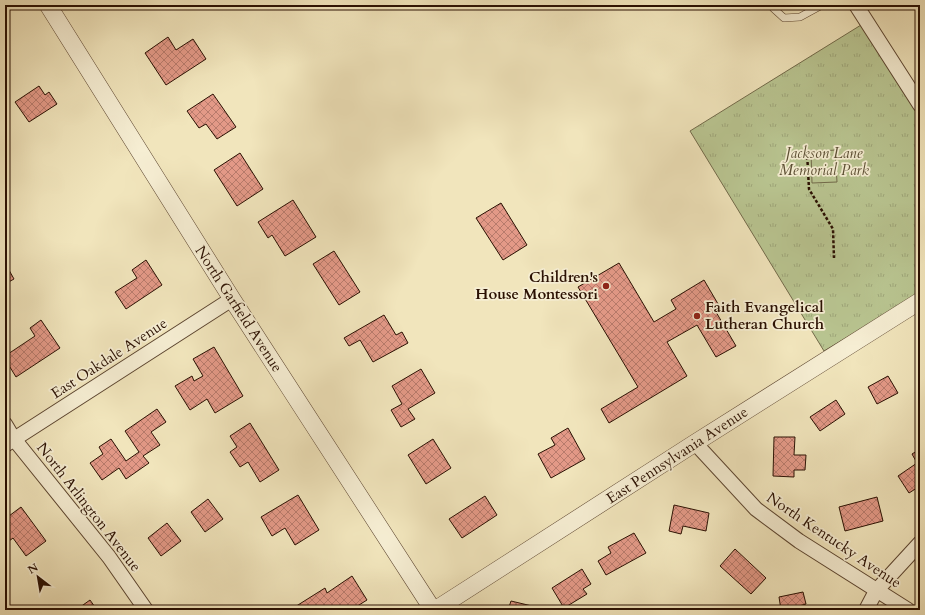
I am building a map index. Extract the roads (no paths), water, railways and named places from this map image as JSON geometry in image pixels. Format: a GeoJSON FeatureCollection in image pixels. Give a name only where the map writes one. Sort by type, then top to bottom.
{"type":"FeatureCollection","features":[{"type":"Feature","properties":{"kind":"street","name":"North Garfield Avenue"},"geometry":{"type":"LineString","coordinates":[[48,5],[232,299],[434,610]]}},
{"type":"Feature","properties":{"kind":"street"},"geometry":{"type":"LineString","coordinates":[[856,5],[920,105]]}},
{"type":"Feature","properties":{"kind":"street","name":"East Oakdale Avenue"},"geometry":{"type":"LineString","coordinates":[[10,442],[232,299]]}},
{"type":"Feature","properties":{"kind":"street","name":"East Pennsylvania Avenue"},"geometry":{"type":"LineString","coordinates":[[434,610],[695,443],[920,302]]}},
{"type":"Feature","properties":{"kind":"street","name":"North Arlington Avenue"},"geometry":{"type":"LineString","coordinates":[[5,424],[10,442],[110,557],[146,610]]}},
{"type":"Feature","properties":{"kind":"street","name":"North Kentucky Avenue"},"geometry":{"type":"LineString","coordinates":[[695,443],[756,509],[799,541],[908,610]]}},
{"type":"Feature","properties":{"kind":"street"},"geometry":{"type":"LineString","coordinates":[[866,610],[876,591],[920,543]]}},
{"type":"Feature","properties":{"kind":"lane"},"geometry":{"type":"LineString","coordinates":[[772,5],[773,8],[784,18],[800,17],[822,5]]}},
{"type":"Feature","properties":{"kind":"place","name":"Children's House Montessori"},"geometry":{"type":"Point","coordinates":[606,286]}},
{"type":"Feature","properties":{"kind":"place","name":"Faith Evangelical Lutheran Church"},"geometry":{"type":"Point","coordinates":[697,316]}},
{"type":"Feature","properties":{"kind":"park label","name":"Jackson Lane Memorial Park"},"geometry":{"type":"Point","coordinates":[824,162]}}]}
